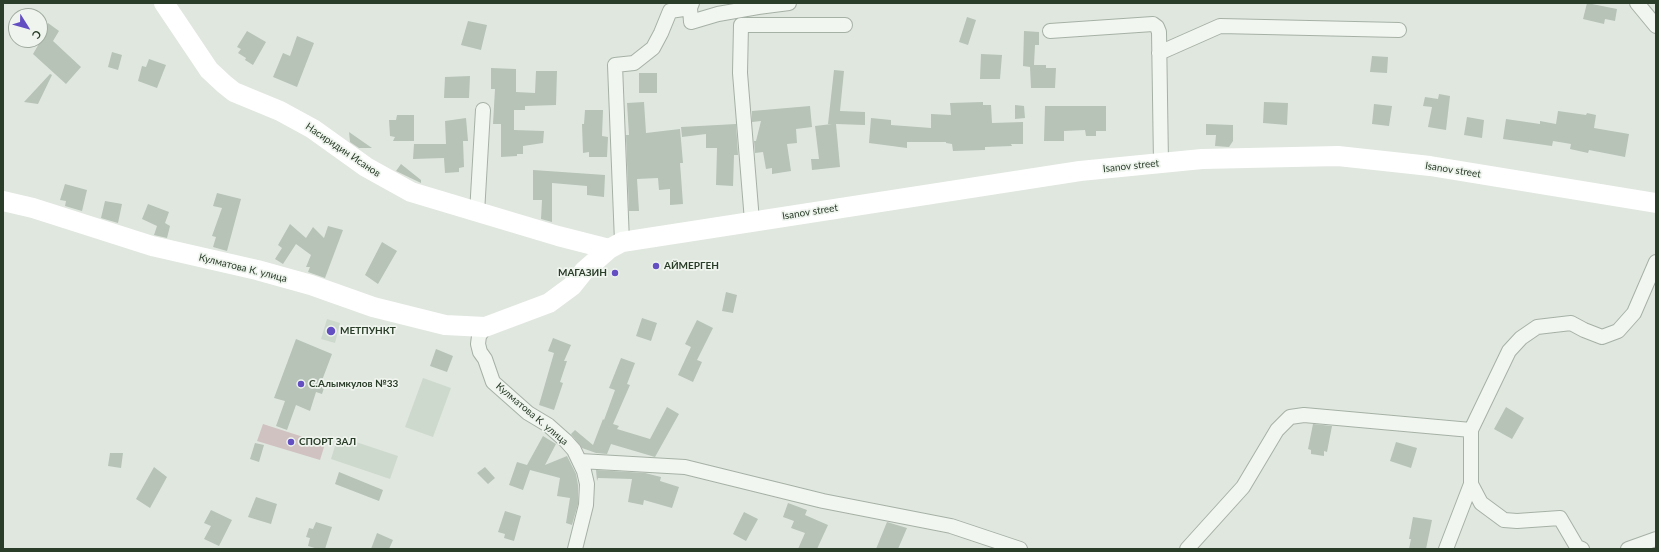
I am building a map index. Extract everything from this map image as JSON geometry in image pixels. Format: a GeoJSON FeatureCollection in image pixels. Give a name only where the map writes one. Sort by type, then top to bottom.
{"type":"FeatureCollection","features":[{"type":"Feature","properties":{"kind":"main road","name":"Насиридин Исанов"},"geometry":{"type":"LineString","coordinates":[[164,3],[209,70],[234,92],[280,111],[313,129],[366,167],[411,192],[558,236],[615,246]]}},
{"type":"Feature","properties":{"kind":"main road","name":"Isanov street"},"geometry":{"type":"LineString","coordinates":[[615,246],[752,221],[1080,171],[1202,159],[1338,156],[1430,166],[1656,203]]}},
{"type":"Feature","properties":{"kind":"main road","name":"Кулматова К. улица"},"geometry":{"type":"LineString","coordinates":[[3,202],[33,208],[152,246],[257,270],[311,285],[374,307],[445,325],[485,327],[549,303],[572,286],[584,271],[615,246]]}},
{"type":"Feature","properties":{"kind":"street"},"geometry":{"type":"LineString","coordinates":[[615,246],[615,65],[634,63],[653,48],[670,11],[691,6],[691,22],[718,14],[789,3]]}},
{"type":"Feature","properties":{"kind":"street"},"geometry":{"type":"LineString","coordinates":[[1636,3],[1656,26]]}},
{"type":"Feature","properties":{"kind":"street"},"geometry":{"type":"LineString","coordinates":[[1050,31],[1153,24],[1157,27],[1159,32],[1161,163]]}},
{"type":"Feature","properties":{"kind":"street"},"geometry":{"type":"LineString","coordinates":[[752,221],[740,73],[741,25],[845,25]]}},
{"type":"Feature","properties":{"kind":"street"},"geometry":{"type":"LineString","coordinates":[[1159,52],[1220,26],[1398,30]]}},
{"type":"Feature","properties":{"kind":"street"},"geometry":{"type":"LineString","coordinates":[[477,213],[483,110]]}},
{"type":"Feature","properties":{"kind":"street"},"geometry":{"type":"LineString","coordinates":[[1446,549],[1471,484],[1471,430],[1509,350],[1521,338],[1537,326],[1571,323],[1602,337],[1618,331],[1634,313],[1656,262]]}},
{"type":"Feature","properties":{"kind":"street","name":"Кулматова К. улица"},"geometry":{"type":"LineString","coordinates":[[485,327],[479,336],[478,344],[493,382],[528,413],[548,425],[560,435],[574,450],[580,461],[587,484],[586,505],[575,549]]}},
{"type":"Feature","properties":{"kind":"street"},"geometry":{"type":"LineString","coordinates":[[1187,549],[1243,486],[1277,430],[1290,417],[1304,415],[1471,430]]}},
{"type":"Feature","properties":{"kind":"street"},"geometry":{"type":"LineString","coordinates":[[580,461],[685,467],[823,501],[951,526],[1020,549]]}},
{"type":"Feature","properties":{"kind":"street"},"geometry":{"type":"LineString","coordinates":[[1471,484],[1481,503],[1504,520],[1517,521],[1560,518],[1577,547],[1582,549]]}},
{"type":"Feature","properties":{"kind":"street"},"geometry":{"type":"LineString","coordinates":[[1628,549],[1656,539]]}},
{"type":"Feature","properties":{"kind":"shaded area","name":"МЕТПУНКТ"},"geometry":{"type":"Polygon","coordinates":[[[327,319],[340,323],[335,343],[321,339],[327,319]]]}},
{"type":"Feature","properties":{"kind":"shaded area","name":"С.Алымкулов №33"},"geometry":{"type":"Polygon","coordinates":[[[423,378],[451,388],[433,437],[405,427],[423,378]]]}},
{"type":"Feature","properties":{"kind":"shaded area","name":"СПОРТ ЗАЛ"},"geometry":{"type":"Polygon","coordinates":[[[263,424],[325,444],[320,460],[257,441],[263,424]]]}},
{"type":"Feature","properties":{"kind":"shaded area"},"geometry":{"type":"Polygon","coordinates":[[[338,436],[398,456],[390,479],[331,459],[338,436]]]}},
{"type":"Feature","properties":{"kind":"building"},"geometry":{"type":"Polygon","coordinates":[[[1587,3],[1617,9],[1615,21],[1605,19],[1604,24],[1583,19],[1587,3]]]}},
{"type":"Feature","properties":{"kind":"building"},"geometry":{"type":"Polygon","coordinates":[[[967,17],[976,20],[968,45],[959,42],[967,17]]]}},
{"type":"Feature","properties":{"kind":"building"},"geometry":{"type":"Polygon","coordinates":[[[468,21],[487,25],[481,50],[461,45],[468,21]]]}},
{"type":"Feature","properties":{"kind":"building"},"geometry":{"type":"Polygon","coordinates":[[[48,23],[59,31],[53,41],[81,67],[66,84],[33,54],[36,48],[48,48],[48,23]]]}},
{"type":"Feature","properties":{"kind":"building"},"geometry":{"type":"Polygon","coordinates":[[[247,31],[266,42],[253,65],[238,53],[241,49],[237,47],[247,31]]]}},
{"type":"Feature","properties":{"kind":"building"},"geometry":{"type":"Polygon","coordinates":[[[1024,31],[1039,32],[1039,45],[1035,45],[1034,65],[1046,65],[1046,68],[1056,68],[1055,88],[1031,88],[1030,67],[1023,66],[1024,31]]]}},
{"type":"Feature","properties":{"kind":"building"},"geometry":{"type":"Polygon","coordinates":[[[297,36],[314,43],[297,87],[273,77],[283,53],[290,56],[297,36]]]}},
{"type":"Feature","properties":{"kind":"building"},"geometry":{"type":"Polygon","coordinates":[[[112,52],[122,55],[118,70],[108,67],[112,52]]]}},
{"type":"Feature","properties":{"kind":"building"},"geometry":{"type":"Polygon","coordinates":[[[981,54],[1002,55],[1000,79],[980,79],[981,54]]]}},
{"type":"Feature","properties":{"kind":"building"},"geometry":{"type":"Polygon","coordinates":[[[1372,56],[1388,57],[1387,73],[1370,72],[1372,56]]]}},
{"type":"Feature","properties":{"kind":"building"},"geometry":{"type":"Polygon","coordinates":[[[149,59],[166,65],[157,88],[138,81],[142,66],[146,67],[149,59]]]}},
{"type":"Feature","properties":{"kind":"building"},"geometry":{"type":"Polygon","coordinates":[[[491,68],[516,69],[516,92],[535,93],[536,71],[557,71],[556,105],[525,106],[525,110],[514,110],[514,130],[544,131],[543,143],[523,146],[523,154],[517,154],[517,156],[501,157],[501,124],[493,124],[495,89],[491,89],[491,68]]]}},
{"type":"Feature","properties":{"kind":"building"},"geometry":{"type":"Polygon","coordinates":[[[834,70],[844,71],[840,111],[865,112],[865,125],[836,124],[840,167],[812,170],[811,159],[819,159],[815,126],[832,124],[828,124],[834,70]]]}},
{"type":"Feature","properties":{"kind":"building"},"geometry":{"type":"Polygon","coordinates":[[[639,73],[657,73],[657,93],[639,93],[639,73]]]}},
{"type":"Feature","properties":{"kind":"building"},"geometry":{"type":"Polygon","coordinates":[[[50,74],[52,75],[38,104],[24,102],[50,74]]]}},
{"type":"Feature","properties":{"kind":"building"},"geometry":{"type":"Polygon","coordinates":[[[470,76],[469,98],[444,98],[445,77],[470,76]]]}},
{"type":"Feature","properties":{"kind":"building"},"geometry":{"type":"Polygon","coordinates":[[[1439,94],[1450,96],[1446,130],[1428,127],[1432,107],[1423,106],[1425,97],[1438,99],[1439,94]]]}},
{"type":"Feature","properties":{"kind":"building"},"geometry":{"type":"Polygon","coordinates":[[[644,102],[646,133],[680,129],[683,163],[680,163],[683,204],[670,205],[670,189],[659,190],[658,178],[637,179],[639,211],[629,211],[626,135],[629,135],[627,103],[644,102]]]}},
{"type":"Feature","properties":{"kind":"building"},"geometry":{"type":"Polygon","coordinates":[[[983,102],[983,105],[991,105],[992,123],[1023,122],[1023,144],[985,147],[985,150],[953,151],[952,144],[946,142],[907,142],[907,148],[869,143],[871,118],[891,120],[891,125],[931,128],[931,114],[951,115],[950,103],[983,102]]]}},
{"type":"Feature","properties":{"kind":"building"},"geometry":{"type":"Polygon","coordinates":[[[1264,102],[1288,103],[1287,125],[1263,123],[1264,102]]]}},
{"type":"Feature","properties":{"kind":"building"},"geometry":{"type":"Polygon","coordinates":[[[1374,104],[1392,106],[1389,126],[1372,124],[1374,104]]]}},
{"type":"Feature","properties":{"kind":"building"},"geometry":{"type":"Polygon","coordinates":[[[1015,105],[1024,106],[1025,118],[1015,119],[1015,105]]]}},
{"type":"Feature","properties":{"kind":"building"},"geometry":{"type":"Polygon","coordinates":[[[810,106],[812,127],[796,129],[797,143],[787,144],[791,171],[772,174],[772,168],[766,169],[763,152],[755,153],[754,141],[756,141],[761,121],[752,122],[752,111],[810,106]]]}},
{"type":"Feature","properties":{"kind":"building"},"geometry":{"type":"Polygon","coordinates":[[[1045,106],[1106,106],[1106,131],[1096,131],[1096,136],[1086,136],[1085,130],[1064,131],[1064,141],[1044,141],[1045,106]]]}},
{"type":"Feature","properties":{"kind":"building"},"geometry":{"type":"Polygon","coordinates":[[[585,110],[603,110],[602,136],[608,137],[607,157],[589,157],[589,152],[583,153],[582,124],[584,124],[585,110]]]}},
{"type":"Feature","properties":{"kind":"building"},"geometry":{"type":"Polygon","coordinates":[[[1558,111],[1596,115],[1594,128],[1629,134],[1625,157],[1589,150],[1588,153],[1570,149],[1571,144],[1553,141],[1552,146],[1503,139],[1506,119],[1540,124],[1540,121],[1556,124],[1558,111]]]}},
{"type":"Feature","properties":{"kind":"building"},"geometry":{"type":"Polygon","coordinates":[[[397,115],[414,115],[414,141],[393,141],[395,137],[390,136],[389,120],[396,120],[397,115]]]}},
{"type":"Feature","properties":{"kind":"building"},"geometry":{"type":"Polygon","coordinates":[[[1467,117],[1484,120],[1482,138],[1464,135],[1467,117]]]}},
{"type":"Feature","properties":{"kind":"building"},"geometry":{"type":"Polygon","coordinates":[[[466,118],[468,141],[463,141],[464,167],[459,168],[459,172],[445,173],[444,158],[413,159],[414,144],[446,144],[445,121],[466,118]]]}},
{"type":"Feature","properties":{"kind":"building"},"geometry":{"type":"Polygon","coordinates":[[[736,124],[738,155],[734,155],[733,186],[716,185],[717,148],[706,148],[706,134],[682,137],[681,127],[736,124]]]}},
{"type":"Feature","properties":{"kind":"building"},"geometry":{"type":"Polygon","coordinates":[[[1206,124],[1233,125],[1233,141],[1229,147],[1215,146],[1216,135],[1206,135],[1206,124]]]}},
{"type":"Feature","properties":{"kind":"building"},"geometry":{"type":"Polygon","coordinates":[[[349,132],[372,148],[359,148],[350,142],[349,132]]]}},
{"type":"Feature","properties":{"kind":"building"},"geometry":{"type":"Polygon","coordinates":[[[401,164],[421,180],[421,183],[396,171],[401,164]]]}},
{"type":"Feature","properties":{"kind":"building"},"geometry":{"type":"Polygon","coordinates":[[[533,170],[605,175],[604,197],[587,195],[587,186],[552,183],[552,222],[541,219],[542,200],[533,200],[533,170]]]}},
{"type":"Feature","properties":{"kind":"building"},"geometry":{"type":"Polygon","coordinates":[[[65,184],[87,190],[82,211],[65,206],[66,201],[60,200],[65,184]]]}},
{"type":"Feature","properties":{"kind":"building"},"geometry":{"type":"Polygon","coordinates":[[[217,193],[241,199],[227,251],[213,247],[216,237],[212,236],[222,208],[213,206],[217,193]]]}},
{"type":"Feature","properties":{"kind":"building"},"geometry":{"type":"Polygon","coordinates":[[[105,201],[122,204],[118,223],[101,218],[105,201]]]}},
{"type":"Feature","properties":{"kind":"building"},"geometry":{"type":"Polygon","coordinates":[[[148,204],[169,212],[165,223],[170,226],[167,238],[154,235],[157,226],[142,219],[148,204]]]}},
{"type":"Feature","properties":{"kind":"building"},"geometry":{"type":"Polygon","coordinates":[[[290,224],[306,238],[313,227],[324,238],[328,226],[343,230],[325,278],[308,272],[310,267],[306,267],[311,255],[296,244],[283,264],[275,259],[282,248],[278,245],[290,224]]]}},
{"type":"Feature","properties":{"kind":"building"},"geometry":{"type":"Polygon","coordinates":[[[382,242],[397,251],[378,284],[365,275],[382,242]]]}},
{"type":"Feature","properties":{"kind":"building"},"geometry":{"type":"Polygon","coordinates":[[[726,292],[737,295],[733,313],[722,311],[726,292]]]}},
{"type":"Feature","properties":{"kind":"building"},"geometry":{"type":"Polygon","coordinates":[[[642,318],[657,323],[651,341],[636,336],[642,318]]]}},
{"type":"Feature","properties":{"kind":"building"},"geometry":{"type":"Polygon","coordinates":[[[697,320],[713,328],[697,360],[702,362],[693,382],[678,375],[691,347],[685,344],[697,320]]]}},
{"type":"Feature","properties":{"kind":"building"},"geometry":{"type":"Polygon","coordinates":[[[553,338],[571,345],[564,361],[567,361],[560,382],[563,383],[554,410],[539,405],[554,353],[548,351],[553,338]]]}},
{"type":"Feature","properties":{"kind":"building","name":"С.Алымкулов №33"},"geometry":{"type":"Polygon","coordinates":[[[296,339],[332,354],[321,383],[325,385],[322,394],[316,392],[310,411],[296,405],[287,430],[276,426],[285,401],[274,398],[296,339]]]}},
{"type":"Feature","properties":{"kind":"building"},"geometry":{"type":"Polygon","coordinates":[[[436,349],[453,356],[447,372],[430,366],[436,349]]]}},
{"type":"Feature","properties":{"kind":"building"},"geometry":{"type":"Polygon","coordinates":[[[621,358],[635,363],[627,384],[630,385],[613,424],[619,426],[617,429],[650,439],[667,407],[679,414],[655,457],[611,444],[607,454],[596,453],[582,448],[571,434],[575,430],[593,445],[615,390],[609,388],[621,358]]]}},
{"type":"Feature","properties":{"kind":"building"},"geometry":{"type":"Polygon","coordinates":[[[1506,407],[1524,418],[1512,439],[1494,429],[1506,407]]]}},
{"type":"Feature","properties":{"kind":"building"},"geometry":{"type":"Polygon","coordinates":[[[1313,424],[1332,426],[1327,452],[1324,451],[1324,456],[1311,454],[1311,450],[1308,449],[1313,424]]]}},
{"type":"Feature","properties":{"kind":"building"},"geometry":{"type":"Polygon","coordinates":[[[543,436],[556,444],[545,465],[567,456],[576,474],[578,485],[578,504],[572,525],[566,523],[570,498],[557,496],[560,478],[530,470],[523,490],[509,485],[517,462],[527,465],[543,436]]]}},
{"type":"Feature","properties":{"kind":"building"},"geometry":{"type":"Polygon","coordinates":[[[1396,442],[1417,448],[1411,468],[1390,461],[1396,442]]]}},
{"type":"Feature","properties":{"kind":"building"},"geometry":{"type":"Polygon","coordinates":[[[255,443],[264,445],[259,462],[250,459],[255,443]]]}},
{"type":"Feature","properties":{"kind":"building"},"geometry":{"type":"Polygon","coordinates":[[[110,453],[123,453],[121,468],[108,466],[110,453]]]}},
{"type":"Feature","properties":{"kind":"building"},"geometry":{"type":"Polygon","coordinates":[[[154,467],[167,477],[150,508],[136,499],[154,467]]]}},
{"type":"Feature","properties":{"kind":"building"},"geometry":{"type":"Polygon","coordinates":[[[485,467],[495,478],[488,484],[477,473],[485,467]]]}},
{"type":"Feature","properties":{"kind":"building"},"geometry":{"type":"Polygon","coordinates":[[[596,470],[645,473],[661,477],[660,481],[679,487],[672,508],[644,500],[643,505],[628,502],[632,479],[598,478],[597,481],[596,470]]]}},
{"type":"Feature","properties":{"kind":"building"},"geometry":{"type":"Polygon","coordinates":[[[339,472],[383,490],[379,501],[335,484],[339,472]]]}},
{"type":"Feature","properties":{"kind":"building"},"geometry":{"type":"Polygon","coordinates":[[[256,497],[277,504],[271,524],[248,517],[256,497]]]}},
{"type":"Feature","properties":{"kind":"building"},"geometry":{"type":"Polygon","coordinates":[[[788,503],[807,510],[805,515],[828,525],[817,549],[798,549],[805,533],[791,528],[794,521],[783,517],[788,503]]]}},
{"type":"Feature","properties":{"kind":"building"},"geometry":{"type":"Polygon","coordinates":[[[211,510],[232,520],[219,546],[204,539],[211,526],[204,523],[211,510]]]}},
{"type":"Feature","properties":{"kind":"building"},"geometry":{"type":"Polygon","coordinates":[[[505,511],[521,516],[514,541],[504,538],[505,534],[498,532],[505,511]]]}},
{"type":"Feature","properties":{"kind":"building"},"geometry":{"type":"Polygon","coordinates":[[[744,512],[758,519],[746,541],[733,534],[744,512]]]}},
{"type":"Feature","properties":{"kind":"building"},"geometry":{"type":"Polygon","coordinates":[[[1413,517],[1432,520],[1426,549],[1409,549],[1411,539],[1409,539],[1413,517]]]}},
{"type":"Feature","properties":{"kind":"building"},"geometry":{"type":"Polygon","coordinates":[[[316,522],[332,527],[325,549],[318,549],[308,546],[310,538],[306,537],[309,528],[313,529],[316,522]]]}},
{"type":"Feature","properties":{"kind":"building"},"geometry":{"type":"Polygon","coordinates":[[[887,522],[907,528],[898,549],[876,549],[887,522]]]}},
{"type":"Feature","properties":{"kind":"building"},"geometry":{"type":"Polygon","coordinates":[[[377,533],[393,540],[389,549],[371,549],[377,533]]]}},
{"type":"Feature","properties":{"kind":"place","name":"АЙМЕРГЕН"},"geometry":{"type":"Point","coordinates":[656,266]}},
{"type":"Feature","properties":{"kind":"place","name":"МАГАЗИН"},"geometry":{"type":"Point","coordinates":[615,273]}},
{"type":"Feature","properties":{"kind":"place","name":"МЕТПУНКТ"},"geometry":{"type":"Point","coordinates":[331,331]}},
{"type":"Feature","properties":{"kind":"place","name":"С.Алымкулов №33"},"geometry":{"type":"Point","coordinates":[301,384]}},
{"type":"Feature","properties":{"kind":"place","name":"СПОРТ ЗАЛ"},"geometry":{"type":"Point","coordinates":[291,442]}}]}
